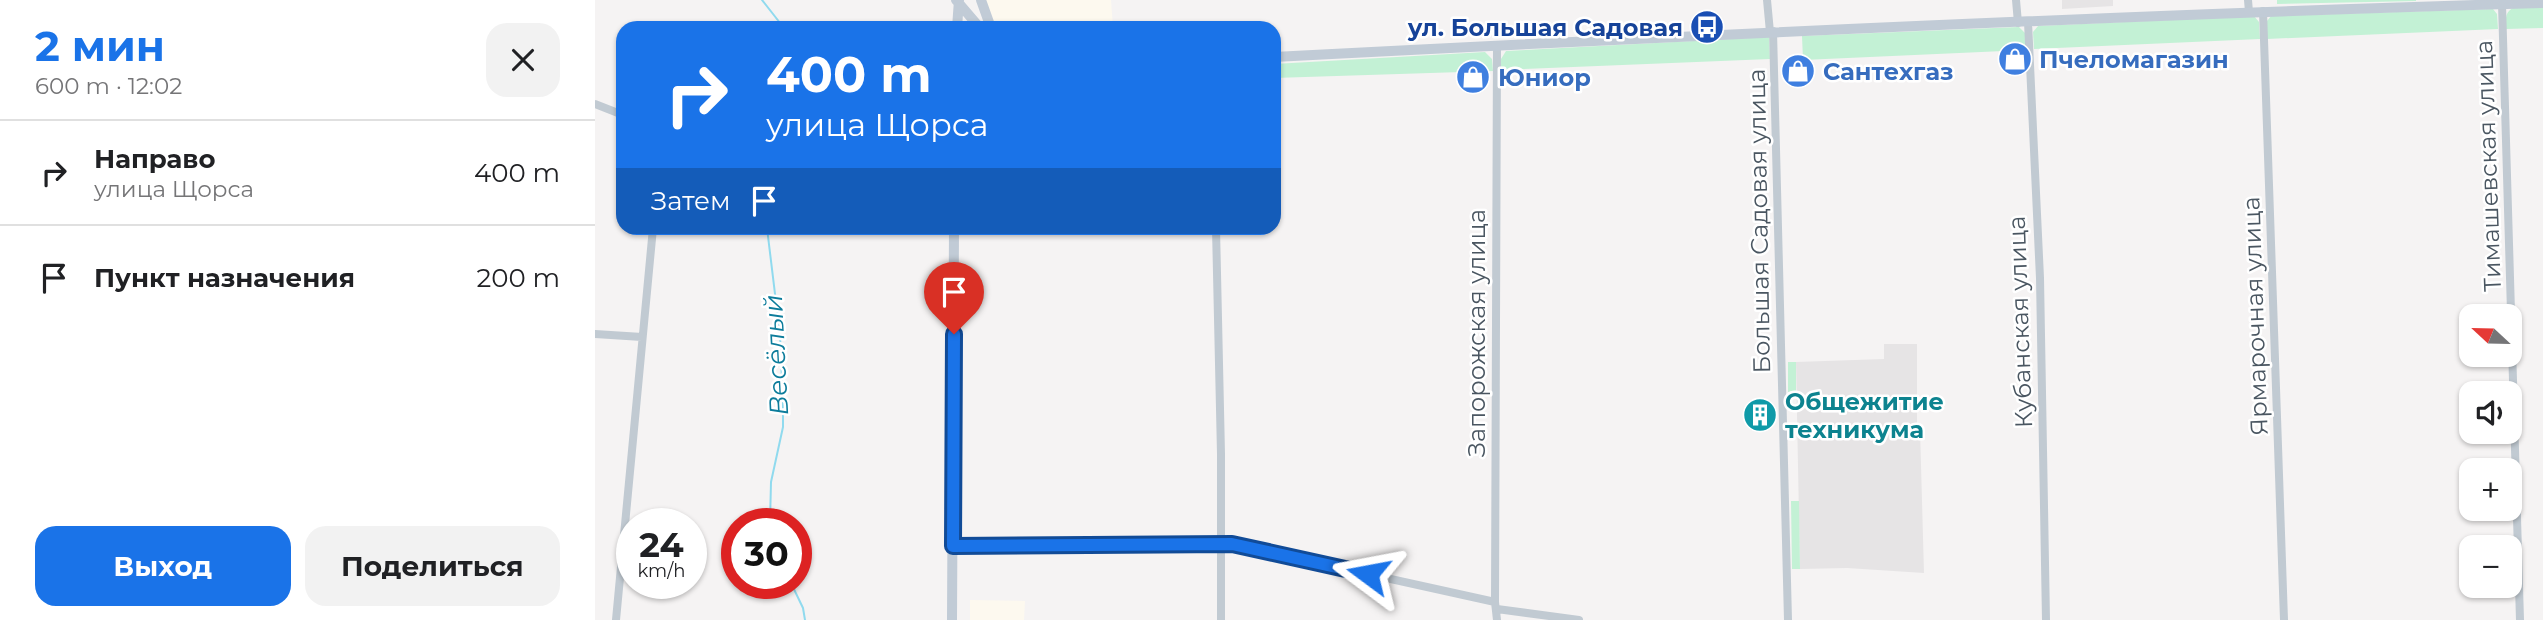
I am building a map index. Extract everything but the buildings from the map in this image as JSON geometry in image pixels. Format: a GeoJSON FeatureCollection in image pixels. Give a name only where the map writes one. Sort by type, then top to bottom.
{"type":"FeatureCollection","features":[{"type":"Feature","properties":{"kind":"main road"},"geometry":{"type":"LineString","coordinates":[[981,0],[988,21]]}},
{"type":"Feature","properties":{"kind":"main road"},"geometry":{"type":"LineString","coordinates":[[957,21],[958,1]]}},
{"type":"Feature","properties":{"kind":"main road"},"geometry":{"type":"LineString","coordinates":[[958,1],[974,21]]}},
{"type":"Feature","properties":{"kind":"main road"},"geometry":{"type":"LineString","coordinates":[[1281,57],[2023,22],[2248,6],[2263,11],[2543,3]]}},
{"type":"Feature","properties":{"kind":"main road"},"geometry":{"type":"LineString","coordinates":[[952,620],[954,235]]}},
{"type":"Feature","properties":{"kind":"street","name":"Большая Садовая улица"},"geometry":{"type":"LineString","coordinates":[[1767,0],[1772,32],[1789,620]]}},
{"type":"Feature","properties":{"kind":"street","name":"Кубанская улица"},"geometry":{"type":"LineString","coordinates":[[2016,0],[2023,22],[2040,278],[2046,620]]}},
{"type":"Feature","properties":{"kind":"street","name":"Тимашевская улица"},"geometry":{"type":"LineString","coordinates":[[2496,3],[2520,620]]}},
{"type":"Feature","properties":{"kind":"street","name":"Ярмарочная улица"},"geometry":{"type":"LineString","coordinates":[[2263,11],[2284,620]]}},
{"type":"Feature","properties":{"kind":"street","name":"Запорожская улица"},"geometry":{"type":"LineString","coordinates":[[1497,46],[1497,620]]}},
{"type":"Feature","properties":{"kind":"street"},"geometry":{"type":"LineString","coordinates":[[595,104],[616,112]]}},
{"type":"Feature","properties":{"kind":"street"},"geometry":{"type":"LineString","coordinates":[[616,620],[652,235]]}},
{"type":"Feature","properties":{"kind":"street"},"geometry":{"type":"LineString","coordinates":[[1216,235],[1221,620]]}},
{"type":"Feature","properties":{"kind":"street"},"geometry":{"type":"LineString","coordinates":[[595,334],[642,337]]}},
{"type":"Feature","properties":{"kind":"street"},"geometry":{"type":"LineString","coordinates":[[953,546],[1240,545],[1496,606],[1579,620]]}},
{"type":"Feature","properties":{"kind":"shaded area"},"geometry":{"type":"Polygon","coordinates":[[[984,0],[1111,0],[1112,21],[992,21],[984,0]]]}},
{"type":"Feature","properties":{"kind":"shaded area"},"geometry":{"type":"Polygon","coordinates":[[[2062,0],[2113,0],[2113,6],[2062,9],[2062,0]]]}},
{"type":"Feature","properties":{"kind":"shaded area"},"geometry":{"type":"Polygon","coordinates":[[[1884,344],[1917,344],[1917,427],[1920,429],[1924,573],[1847,568],[1800,569],[1796,362],[1884,359],[1884,344]]]}},
{"type":"Feature","properties":{"kind":"shaded area"},"geometry":{"type":"Polygon","coordinates":[[[970,600],[1025,601],[1024,620],[970,620],[970,600]]]}},
{"type":"Feature","properties":{"kind":"green space"},"geometry":{"type":"Polygon","coordinates":[[[2277,0],[2416,0],[2416,1],[2277,4],[2277,0]]]}},
{"type":"Feature","properties":{"kind":"green space"},"geometry":{"type":"Polygon","coordinates":[[[2543,7],[2543,28],[2506,29],[2507,14],[2513,8],[2543,7]]]}},
{"type":"Feature","properties":{"kind":"green space"},"geometry":{"type":"Polygon","coordinates":[[[2493,9],[2497,14],[2498,29],[2267,39],[2267,21],[2271,16],[2493,9]]]}},
{"type":"Feature","properties":{"kind":"green space"},"geometry":{"type":"Polygon","coordinates":[[[2254,16],[2259,22],[2260,39],[2034,49],[2033,32],[2038,26],[2254,16]]]}},
{"type":"Feature","properties":{"kind":"green space"},"geometry":{"type":"Polygon","coordinates":[[[2019,27],[2025,33],[2026,50],[1803,60],[1802,36],[2019,27]]]}},
{"type":"Feature","properties":{"kind":"green space"},"geometry":{"type":"Polygon","coordinates":[[[1769,37],[1770,59],[1500,70],[1501,59],[1506,51],[1769,37]]]}},
{"type":"Feature","properties":{"kind":"green space"},"geometry":{"type":"Polygon","coordinates":[[[1485,52],[1492,59],[1493,71],[1281,78],[1281,64],[1485,52]]]}},
{"type":"Feature","properties":{"kind":"green space"},"geometry":{"type":"Polygon","coordinates":[[[1788,362],[1796,362],[1796,391],[1788,392],[1788,362]]]}},
{"type":"Feature","properties":{"kind":"green space"},"geometry":{"type":"Polygon","coordinates":[[[1791,501],[1799,501],[1800,569],[1792,569],[1791,501]]]}},
{"type":"Feature","properties":{"kind":"waterway","name":"Весёлый"},"geometry":{"type":"LineString","coordinates":[[762,0],[778,21]]}},
{"type":"Feature","properties":{"kind":"waterway","name":"Весёлый"},"geometry":{"type":"LineString","coordinates":[[768,235],[780,335],[783,404],[783,427],[771,482],[770,508]]}},
{"type":"Feature","properties":{"kind":"waterway","name":"Весёлый"},"geometry":{"type":"LineString","coordinates":[[799,599],[805,620]]}},
{"type":"Feature","properties":{"kind":"place","name":"ул. Большая Садовая"},"geometry":{"type":"Point","coordinates":[1707,27]}},
{"type":"Feature","properties":{"kind":"place","name":"Пчеломагазин"},"geometry":{"type":"Point","coordinates":[2015,59]}},
{"type":"Feature","properties":{"kind":"place","name":"Сантехгаз"},"geometry":{"type":"Point","coordinates":[1798,71]}},
{"type":"Feature","properties":{"kind":"place","name":"Юниор"},"geometry":{"type":"Point","coordinates":[1473,77]}},
{"type":"Feature","properties":{"kind":"place","name":"Общежитие техникума"},"geometry":{"type":"Point","coordinates":[1760,415]}},
{"type":"Feature","properties":{"kind":"route"},"geometry":{"type":"LineString","coordinates":[[954,334],[953,546],[1232,544],[1368,574]]}}]}
